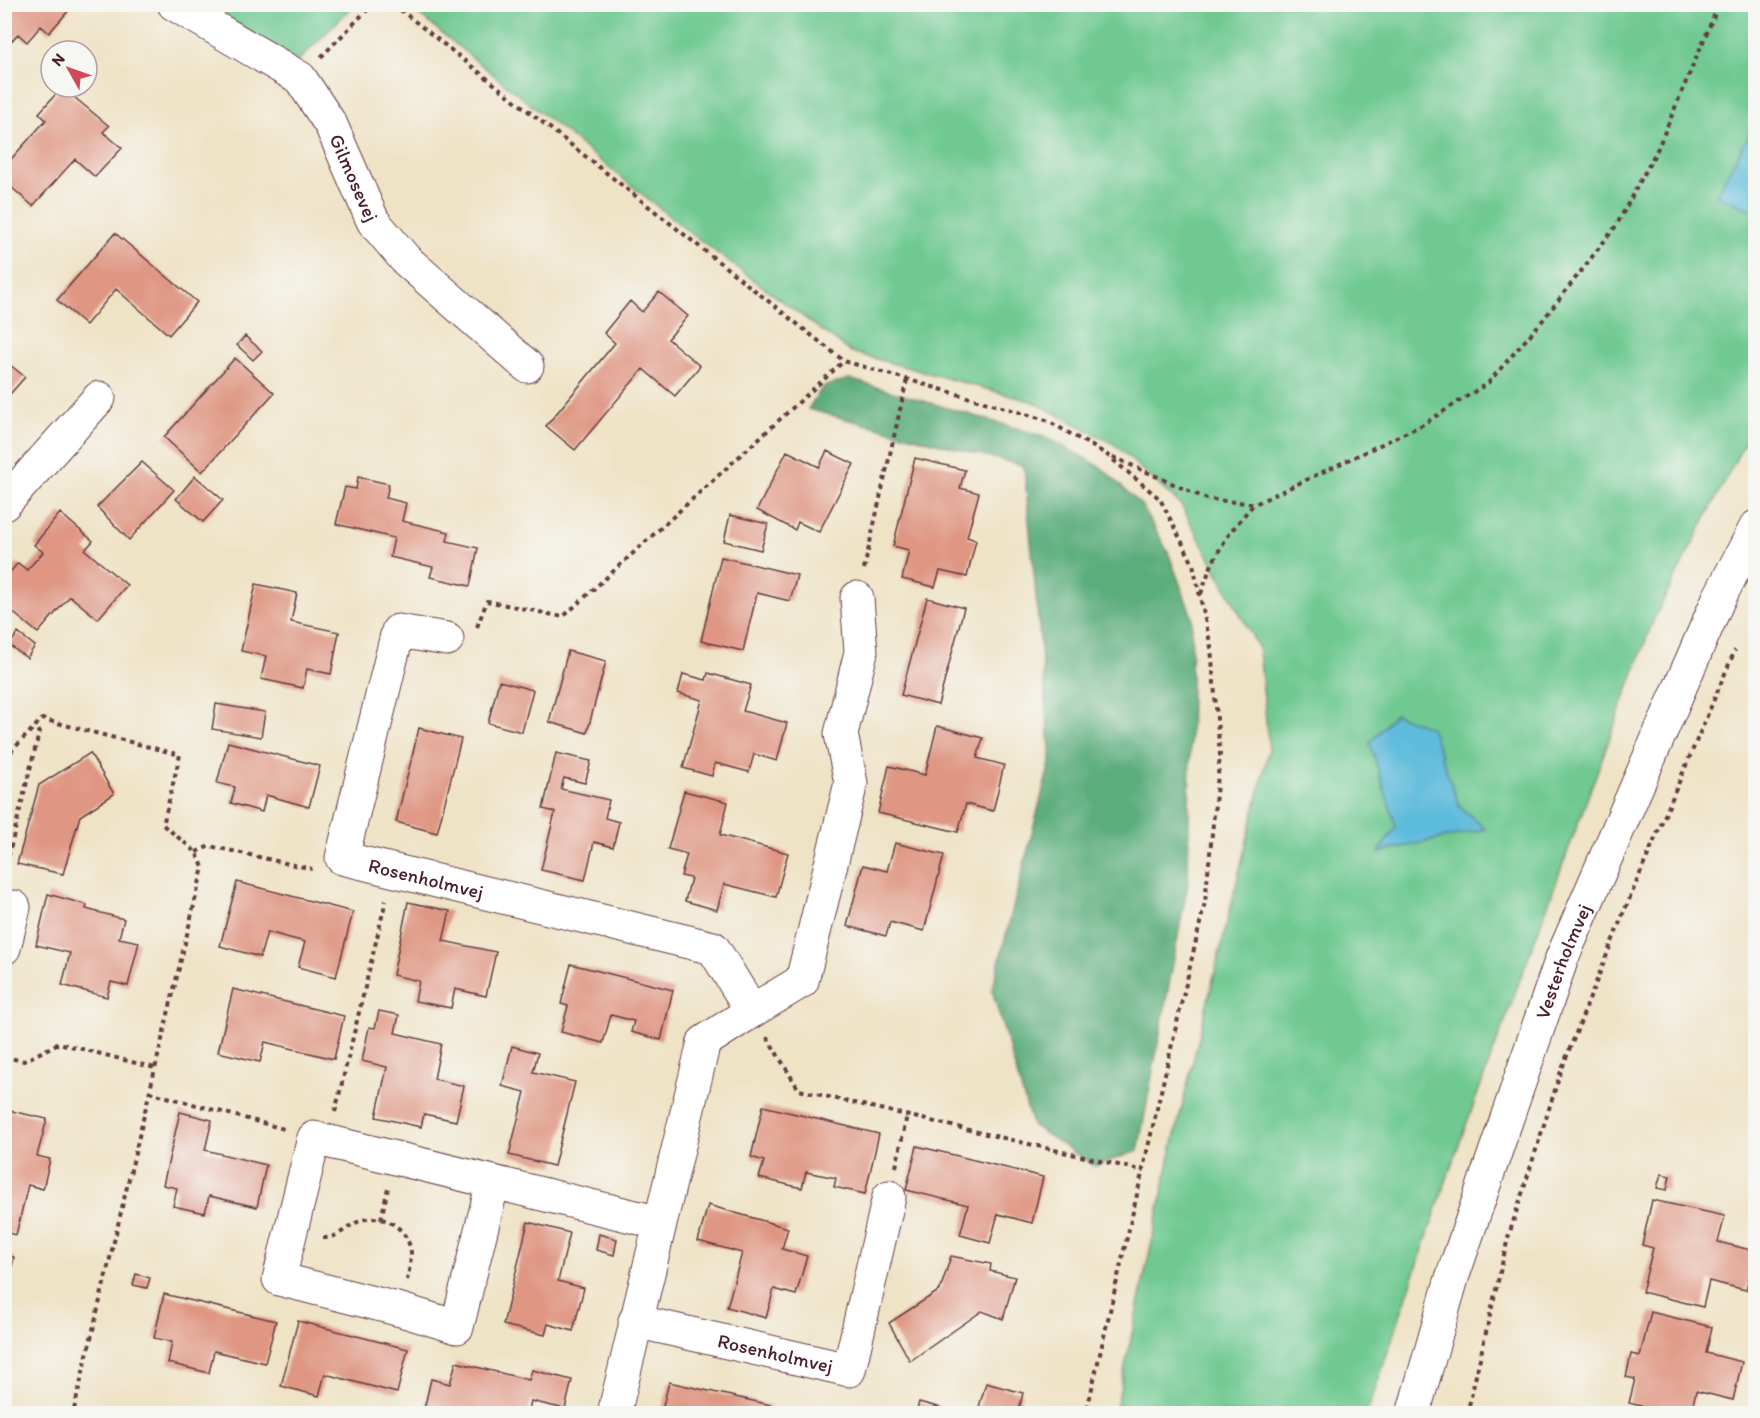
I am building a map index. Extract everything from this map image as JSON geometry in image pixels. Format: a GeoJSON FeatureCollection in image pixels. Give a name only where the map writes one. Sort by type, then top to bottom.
{"type":"FeatureCollection","features":[{"type":"Feature","properties":{"kind":"street","name":"Gilmosevej"},"geometry":{"type":"LineString","coordinates":[[174,4],[300,78],[331,125],[373,221],[406,260],[527,366]]}},
{"type":"Feature","properties":{"kind":"street"},"geometry":{"type":"LineString","coordinates":[[4,504],[99,398]]}},
{"type":"Feature","properties":{"kind":"street","name":"Vesterholmvej"},"geometry":{"type":"LineString","coordinates":[[1413,1413],[1452,1278],[1562,958],[1719,598],[1755,527]]}},
{"type":"Feature","properties":{"kind":"street"},"geometry":{"type":"LineString","coordinates":[[614,1413],[634,1321],[704,1042],[802,981],[851,783],[841,734],[861,652],[857,598]]}},
{"type":"Feature","properties":{"kind":"street","name":"Rosenholmvej"},"geometry":{"type":"LineString","coordinates":[[447,639],[398,631],[342,858],[713,948],[752,1011]]}},
{"type":"Feature","properties":{"kind":"street"},"geometry":{"type":"LineString","coordinates":[[4,948],[14,908]]}},
{"type":"Feature","properties":{"kind":"street"},"geometry":{"type":"LineString","coordinates":[[494,1182],[457,1327],[401,1310],[279,1279],[314,1138],[494,1182],[660,1223]]}},
{"type":"Feature","properties":{"kind":"street","name":"Rosenholmvej"},"geometry":{"type":"LineString","coordinates":[[634,1321],[849,1370],[889,1197]]}},
{"type":"Feature","properties":{"kind":"path"},"geometry":{"type":"LineString","coordinates":[[300,78],[374,4]]}},
{"type":"Feature","properties":{"kind":"path"},"geometry":{"type":"LineString","coordinates":[[393,4],[844,361],[1046,420],[1106,454],[1207,499],[1255,504]]}},
{"type":"Feature","properties":{"kind":"path"},"geometry":{"type":"LineString","coordinates":[[1200,597],[1211,562],[1230,531],[1255,504],[1422,425],[1488,383],[1543,320],[1616,226],[1658,148],[1719,4]]}},
{"type":"Feature","properties":{"kind":"path"},"geometry":{"type":"LineString","coordinates":[[447,639],[476,630],[486,601],[562,617],[844,361]]}},
{"type":"Feature","properties":{"kind":"path"},"geometry":{"type":"LineString","coordinates":[[857,598],[907,379]]}},
{"type":"Feature","properties":{"kind":"path"},"geometry":{"type":"LineString","coordinates":[[1086,1413],[1205,902],[1220,755],[1210,647],[1193,564],[1160,499],[1106,454]]}},
{"type":"Feature","properties":{"kind":"path"},"geometry":{"type":"LineString","coordinates":[[1467,1413],[1508,1238],[1561,1071],[1623,914],[1738,642]]}},
{"type":"Feature","properties":{"kind":"path"},"geometry":{"type":"LineString","coordinates":[[4,759],[42,719],[180,755],[163,825],[196,852],[203,867],[73,1413]]}},
{"type":"Feature","properties":{"kind":"path"},"geometry":{"type":"LineString","coordinates":[[4,874],[39,733],[35,726]]}},
{"type":"Feature","properties":{"kind":"path"},"geometry":{"type":"LineString","coordinates":[[196,852],[210,846],[322,871],[342,858]]}},
{"type":"Feature","properties":{"kind":"path"},"geometry":{"type":"LineString","coordinates":[[149,1092],[314,1138],[330,1130],[393,870]]}},
{"type":"Feature","properties":{"kind":"path"},"geometry":{"type":"LineString","coordinates":[[752,1011],[799,1090],[1144,1171]]}},
{"type":"Feature","properties":{"kind":"path"},"geometry":{"type":"LineString","coordinates":[[4,1057],[24,1061],[59,1043],[155,1068]]}},
{"type":"Feature","properties":{"kind":"path"},"geometry":{"type":"LineString","coordinates":[[889,1197],[907,1115]]}},
{"type":"Feature","properties":{"kind":"path"},"geometry":{"type":"LineString","coordinates":[[290,1230],[327,1238],[339,1235],[362,1220],[378,1218],[392,1223],[407,1239],[411,1252],[401,1310]]}},
{"type":"Feature","properties":{"kind":"green space"},"geometry":{"type":"Polygon","coordinates":[[[194,5],[354,5],[297,62],[194,5]]]}},
{"type":"Feature","properties":{"kind":"green space"},"geometry":{"type":"Polygon","coordinates":[[[407,5],[1755,5],[1755,422],[1653,621],[1455,1155],[1367,1413],[1115,1413],[1171,1152],[1269,750],[1259,649],[1181,505],[1114,444],[1034,402],[851,352],[689,232],[407,5]]]}},
{"type":"Feature","properties":{"kind":"green space"},"geometry":{"type":"Polygon","coordinates":[[[849,379],[1046,437],[1101,467],[1142,506],[1168,552],[1192,617],[1188,883],[1138,1151],[1095,1166],[1032,1125],[992,990],[1051,759],[1024,466],[808,409],[823,387],[849,379]]]}},
{"type":"Feature","properties":{"kind":"water"},"geometry":{"type":"Polygon","coordinates":[[[1755,124],[1755,212],[1716,195],[1755,124]]]}},
{"type":"Feature","properties":{"kind":"water"},"geometry":{"type":"Polygon","coordinates":[[[1395,714],[1431,728],[1459,805],[1485,829],[1379,852],[1396,827],[1370,743],[1395,714]]]}},
{"type":"Feature","properties":{"kind":"building"},"geometry":{"type":"Polygon","coordinates":[[[4,4],[64,4],[70,9],[49,33],[41,26],[27,42],[18,34],[4,49],[4,4]]]}},
{"type":"Feature","properties":{"kind":"building"},"geometry":{"type":"Polygon","coordinates":[[[51,99],[76,99],[109,126],[103,132],[122,148],[95,177],[75,159],[33,206],[4,181],[4,167],[46,120],[39,113],[51,99]]]}},
{"type":"Feature","properties":{"kind":"building"},"geometry":{"type":"Polygon","coordinates":[[[115,233],[197,302],[169,335],[116,289],[86,325],[57,300],[115,233]]]}},
{"type":"Feature","properties":{"kind":"building"},"geometry":{"type":"Polygon","coordinates":[[[659,292],[688,316],[668,339],[700,366],[675,396],[643,369],[575,450],[546,426],[615,343],[604,333],[630,301],[642,312],[659,292]]]}},
{"type":"Feature","properties":{"kind":"building"},"geometry":{"type":"Polygon","coordinates":[[[245,336],[262,351],[253,360],[237,345],[245,336]]]}},
{"type":"Feature","properties":{"kind":"building"},"geometry":{"type":"Polygon","coordinates":[[[235,358],[274,393],[202,472],[164,437],[235,358]]]}},
{"type":"Feature","properties":{"kind":"building"},"geometry":{"type":"Polygon","coordinates":[[[4,360],[25,377],[4,401],[4,360]]]}},
{"type":"Feature","properties":{"kind":"building"},"geometry":{"type":"Polygon","coordinates":[[[787,451],[819,467],[827,451],[854,464],[819,532],[798,522],[795,530],[757,510],[787,451]]]}},
{"type":"Feature","properties":{"kind":"building"},"geometry":{"type":"Polygon","coordinates":[[[915,458],[965,470],[960,488],[979,493],[967,537],[976,540],[967,577],[940,571],[935,587],[902,579],[909,550],[893,546],[915,458]]]}},
{"type":"Feature","properties":{"kind":"building"},"geometry":{"type":"Polygon","coordinates":[[[142,462],[174,490],[129,540],[97,507],[142,462]]]}},
{"type":"Feature","properties":{"kind":"building"},"geometry":{"type":"Polygon","coordinates":[[[195,476],[223,500],[203,522],[176,499],[195,476]]]}},
{"type":"Feature","properties":{"kind":"building"},"geometry":{"type":"Polygon","coordinates":[[[358,477],[389,484],[386,498],[406,503],[402,521],[449,532],[447,541],[478,548],[470,586],[430,577],[433,567],[390,557],[394,538],[336,524],[345,487],[356,489],[358,477]]]}},
{"type":"Feature","properties":{"kind":"building"},"geometry":{"type":"Polygon","coordinates":[[[60,513],[93,541],[85,550],[127,585],[98,619],[70,596],[38,633],[4,605],[4,579],[18,563],[27,570],[43,552],[34,545],[60,513]]]}},
{"type":"Feature","properties":{"kind":"building"},"geometry":{"type":"Polygon","coordinates":[[[730,515],[768,524],[761,550],[724,541],[730,515]]]}},
{"type":"Feature","properties":{"kind":"building"},"geometry":{"type":"Polygon","coordinates":[[[721,557],[797,575],[790,601],[757,593],[743,651],[701,641],[721,557]]]}},
{"type":"Feature","properties":{"kind":"building"},"geometry":{"type":"Polygon","coordinates":[[[256,584],[297,593],[291,622],[339,632],[331,674],[307,669],[303,688],[261,679],[266,656],[241,651],[256,584]]]}},
{"type":"Feature","properties":{"kind":"building"},"geometry":{"type":"Polygon","coordinates":[[[927,598],[964,608],[938,705],[901,695],[927,598]]]}},
{"type":"Feature","properties":{"kind":"building"},"geometry":{"type":"Polygon","coordinates":[[[18,633],[35,646],[27,658],[9,645],[18,633]]]}},
{"type":"Feature","properties":{"kind":"building"},"geometry":{"type":"Polygon","coordinates":[[[568,651],[606,661],[587,733],[549,722],[568,651]]]}},
{"type":"Feature","properties":{"kind":"building"},"geometry":{"type":"Polygon","coordinates":[[[708,673],[751,685],[743,711],[787,723],[777,761],[754,754],[749,772],[715,763],[712,776],[683,768],[702,700],[678,693],[683,674],[706,680],[708,673]]]}},
{"type":"Feature","properties":{"kind":"building"},"geometry":{"type":"Polygon","coordinates":[[[499,681],[533,690],[522,732],[488,723],[499,681]]]}},
{"type":"Feature","properties":{"kind":"building"},"geometry":{"type":"Polygon","coordinates":[[[216,704],[265,712],[261,737],[212,729],[216,704]]]}},
{"type":"Feature","properties":{"kind":"building"},"geometry":{"type":"Polygon","coordinates":[[[937,726],[983,738],[977,758],[1004,765],[993,811],[966,804],[958,832],[878,813],[889,766],[925,775],[937,726]]]}},
{"type":"Feature","properties":{"kind":"building"},"geometry":{"type":"Polygon","coordinates":[[[419,728],[461,739],[437,833],[396,822],[419,728]]]}},
{"type":"Feature","properties":{"kind":"building"},"geometry":{"type":"Polygon","coordinates":[[[228,742],[320,766],[309,807],[266,795],[262,812],[231,803],[235,787],[217,783],[228,742]]]}},
{"type":"Feature","properties":{"kind":"building"},"geometry":{"type":"Polygon","coordinates":[[[90,753],[114,794],[80,816],[63,874],[17,864],[39,785],[90,753]]]}},
{"type":"Feature","properties":{"kind":"building"},"geometry":{"type":"Polygon","coordinates":[[[556,753],[591,761],[585,783],[564,778],[561,789],[609,800],[605,818],[619,822],[613,847],[594,842],[585,880],[541,870],[555,812],[543,809],[556,753]]]}},
{"type":"Feature","properties":{"kind":"building"},"geometry":{"type":"Polygon","coordinates":[[[684,791],[728,802],[720,835],[788,853],[776,897],[724,884],[717,910],[685,901],[691,878],[681,876],[687,854],[668,849],[684,791]]]}},
{"type":"Feature","properties":{"kind":"building"},"geometry":{"type":"Polygon","coordinates":[[[895,843],[944,855],[924,931],[890,922],[886,936],[847,926],[863,865],[887,871],[895,843]]]}},
{"type":"Feature","properties":{"kind":"building"},"geometry":{"type":"Polygon","coordinates":[[[237,882],[353,912],[336,977],[298,967],[305,942],[267,932],[260,957],[220,946],[237,882]]]}},
{"type":"Feature","properties":{"kind":"building"},"geometry":{"type":"Polygon","coordinates":[[[48,894],[87,905],[86,909],[124,919],[119,938],[139,942],[128,986],[111,982],[107,997],[62,985],[70,953],[36,945],[48,894]]]}},
{"type":"Feature","properties":{"kind":"building"},"geometry":{"type":"Polygon","coordinates":[[[408,902],[450,911],[443,941],[496,952],[486,996],[455,989],[451,1008],[415,1001],[419,981],[393,975],[408,902]]]}},
{"type":"Feature","properties":{"kind":"building"},"geometry":{"type":"Polygon","coordinates":[[[571,964],[673,990],[661,1040],[631,1032],[634,1021],[611,1015],[603,1043],[561,1032],[568,1006],[561,1004],[571,964]]]}},
{"type":"Feature","properties":{"kind":"building"},"geometry":{"type":"Polygon","coordinates":[[[233,989],[344,1016],[334,1059],[265,1042],[260,1062],[218,1052],[233,989]]]}},
{"type":"Feature","properties":{"kind":"building"},"geometry":{"type":"Polygon","coordinates":[[[379,1011],[399,1015],[395,1033],[441,1044],[434,1079],[464,1086],[456,1121],[424,1114],[421,1127],[376,1117],[387,1067],[362,1061],[369,1027],[375,1028],[379,1011]]]}},
{"type":"Feature","properties":{"kind":"building"},"geometry":{"type":"Polygon","coordinates":[[[512,1046],[538,1053],[533,1072],[575,1082],[554,1166],[509,1155],[525,1092],[502,1086],[512,1046]]]}},
{"type":"Feature","properties":{"kind":"building"},"geometry":{"type":"Polygon","coordinates":[[[763,1106],[879,1134],[865,1194],[834,1187],[836,1178],[806,1172],[802,1188],[759,1178],[764,1161],[751,1157],[763,1106]]]}},
{"type":"Feature","properties":{"kind":"building"},"geometry":{"type":"Polygon","coordinates":[[[7,1110],[47,1119],[37,1156],[50,1159],[43,1189],[28,1185],[16,1235],[4,1232],[4,1121],[7,1110]]]}},
{"type":"Feature","properties":{"kind":"building"},"geometry":{"type":"Polygon","coordinates":[[[180,1112],[212,1120],[205,1150],[266,1165],[257,1207],[209,1196],[205,1213],[173,1206],[177,1188],[163,1185],[180,1112]]]}},
{"type":"Feature","properties":{"kind":"building"},"geometry":{"type":"Polygon","coordinates":[[[917,1146],[1043,1177],[1032,1223],[998,1214],[990,1243],[960,1235],[968,1205],[906,1190],[917,1146]]]}},
{"type":"Feature","properties":{"kind":"building"},"geometry":{"type":"Polygon","coordinates":[[[1661,1174],[1670,1176],[1667,1190],[1657,1188],[1661,1174]]]}},
{"type":"Feature","properties":{"kind":"building"},"geometry":{"type":"Polygon","coordinates":[[[1652,1200],[1725,1216],[1718,1242],[1755,1251],[1746,1290],[1709,1281],[1703,1307],[1642,1292],[1653,1248],[1642,1245],[1652,1200]]]}},
{"type":"Feature","properties":{"kind":"building"},"geometry":{"type":"Polygon","coordinates":[[[708,1205],[788,1228],[782,1249],[807,1256],[796,1295],[774,1289],[766,1318],[727,1307],[742,1253],[698,1241],[708,1205]]]}},
{"type":"Feature","properties":{"kind":"building"},"geometry":{"type":"Polygon","coordinates":[[[528,1222],[570,1233],[558,1281],[584,1288],[573,1331],[548,1324],[545,1335],[503,1325],[528,1222]]]}},
{"type":"Feature","properties":{"kind":"building"},"geometry":{"type":"Polygon","coordinates":[[[599,1234],[617,1239],[614,1255],[596,1250],[599,1234]]]}},
{"type":"Feature","properties":{"kind":"building"},"geometry":{"type":"Polygon","coordinates":[[[4,1255],[14,1257],[7,1290],[4,1289],[4,1255]]]}},
{"type":"Feature","properties":{"kind":"building"},"geometry":{"type":"Polygon","coordinates":[[[951,1256],[991,1264],[990,1271],[1015,1277],[1003,1319],[982,1311],[910,1361],[889,1323],[940,1290],[951,1256]]]}},
{"type":"Feature","properties":{"kind":"building"},"geometry":{"type":"Polygon","coordinates":[[[136,1274],[150,1278],[147,1288],[133,1285],[136,1274]]]}},
{"type":"Feature","properties":{"kind":"building"},"geometry":{"type":"Polygon","coordinates":[[[164,1294],[276,1321],[265,1363],[214,1351],[209,1373],[168,1363],[172,1342],[154,1338],[164,1294]]]}},
{"type":"Feature","properties":{"kind":"building"},"geometry":{"type":"Polygon","coordinates":[[[1651,1312],[1712,1327],[1706,1353],[1742,1362],[1733,1400],[1696,1391],[1691,1414],[1673,1414],[1629,1403],[1635,1379],[1626,1377],[1631,1354],[1640,1356],[1651,1312]]]}},
{"type":"Feature","properties":{"kind":"building"},"geometry":{"type":"Polygon","coordinates":[[[298,1321],[408,1349],[397,1393],[325,1374],[319,1396],[281,1386],[298,1321]]]}},
{"type":"Feature","properties":{"kind":"building"},"geometry":{"type":"Polygon","coordinates":[[[456,1362],[529,1380],[532,1370],[572,1380],[565,1409],[531,1401],[528,1414],[423,1414],[431,1379],[450,1384],[456,1362]]]}},
{"type":"Feature","properties":{"kind":"building"},"geometry":{"type":"Polygon","coordinates":[[[669,1382],[771,1405],[769,1414],[661,1414],[669,1382]]]}},
{"type":"Feature","properties":{"kind":"building"},"geometry":{"type":"Polygon","coordinates":[[[986,1383],[1023,1393],[1018,1414],[977,1414],[986,1383]]]}},
{"type":"Feature","properties":{"kind":"building"},"geometry":{"type":"Polygon","coordinates":[[[919,1402],[960,1413],[916,1414],[919,1402]]]}}]}
